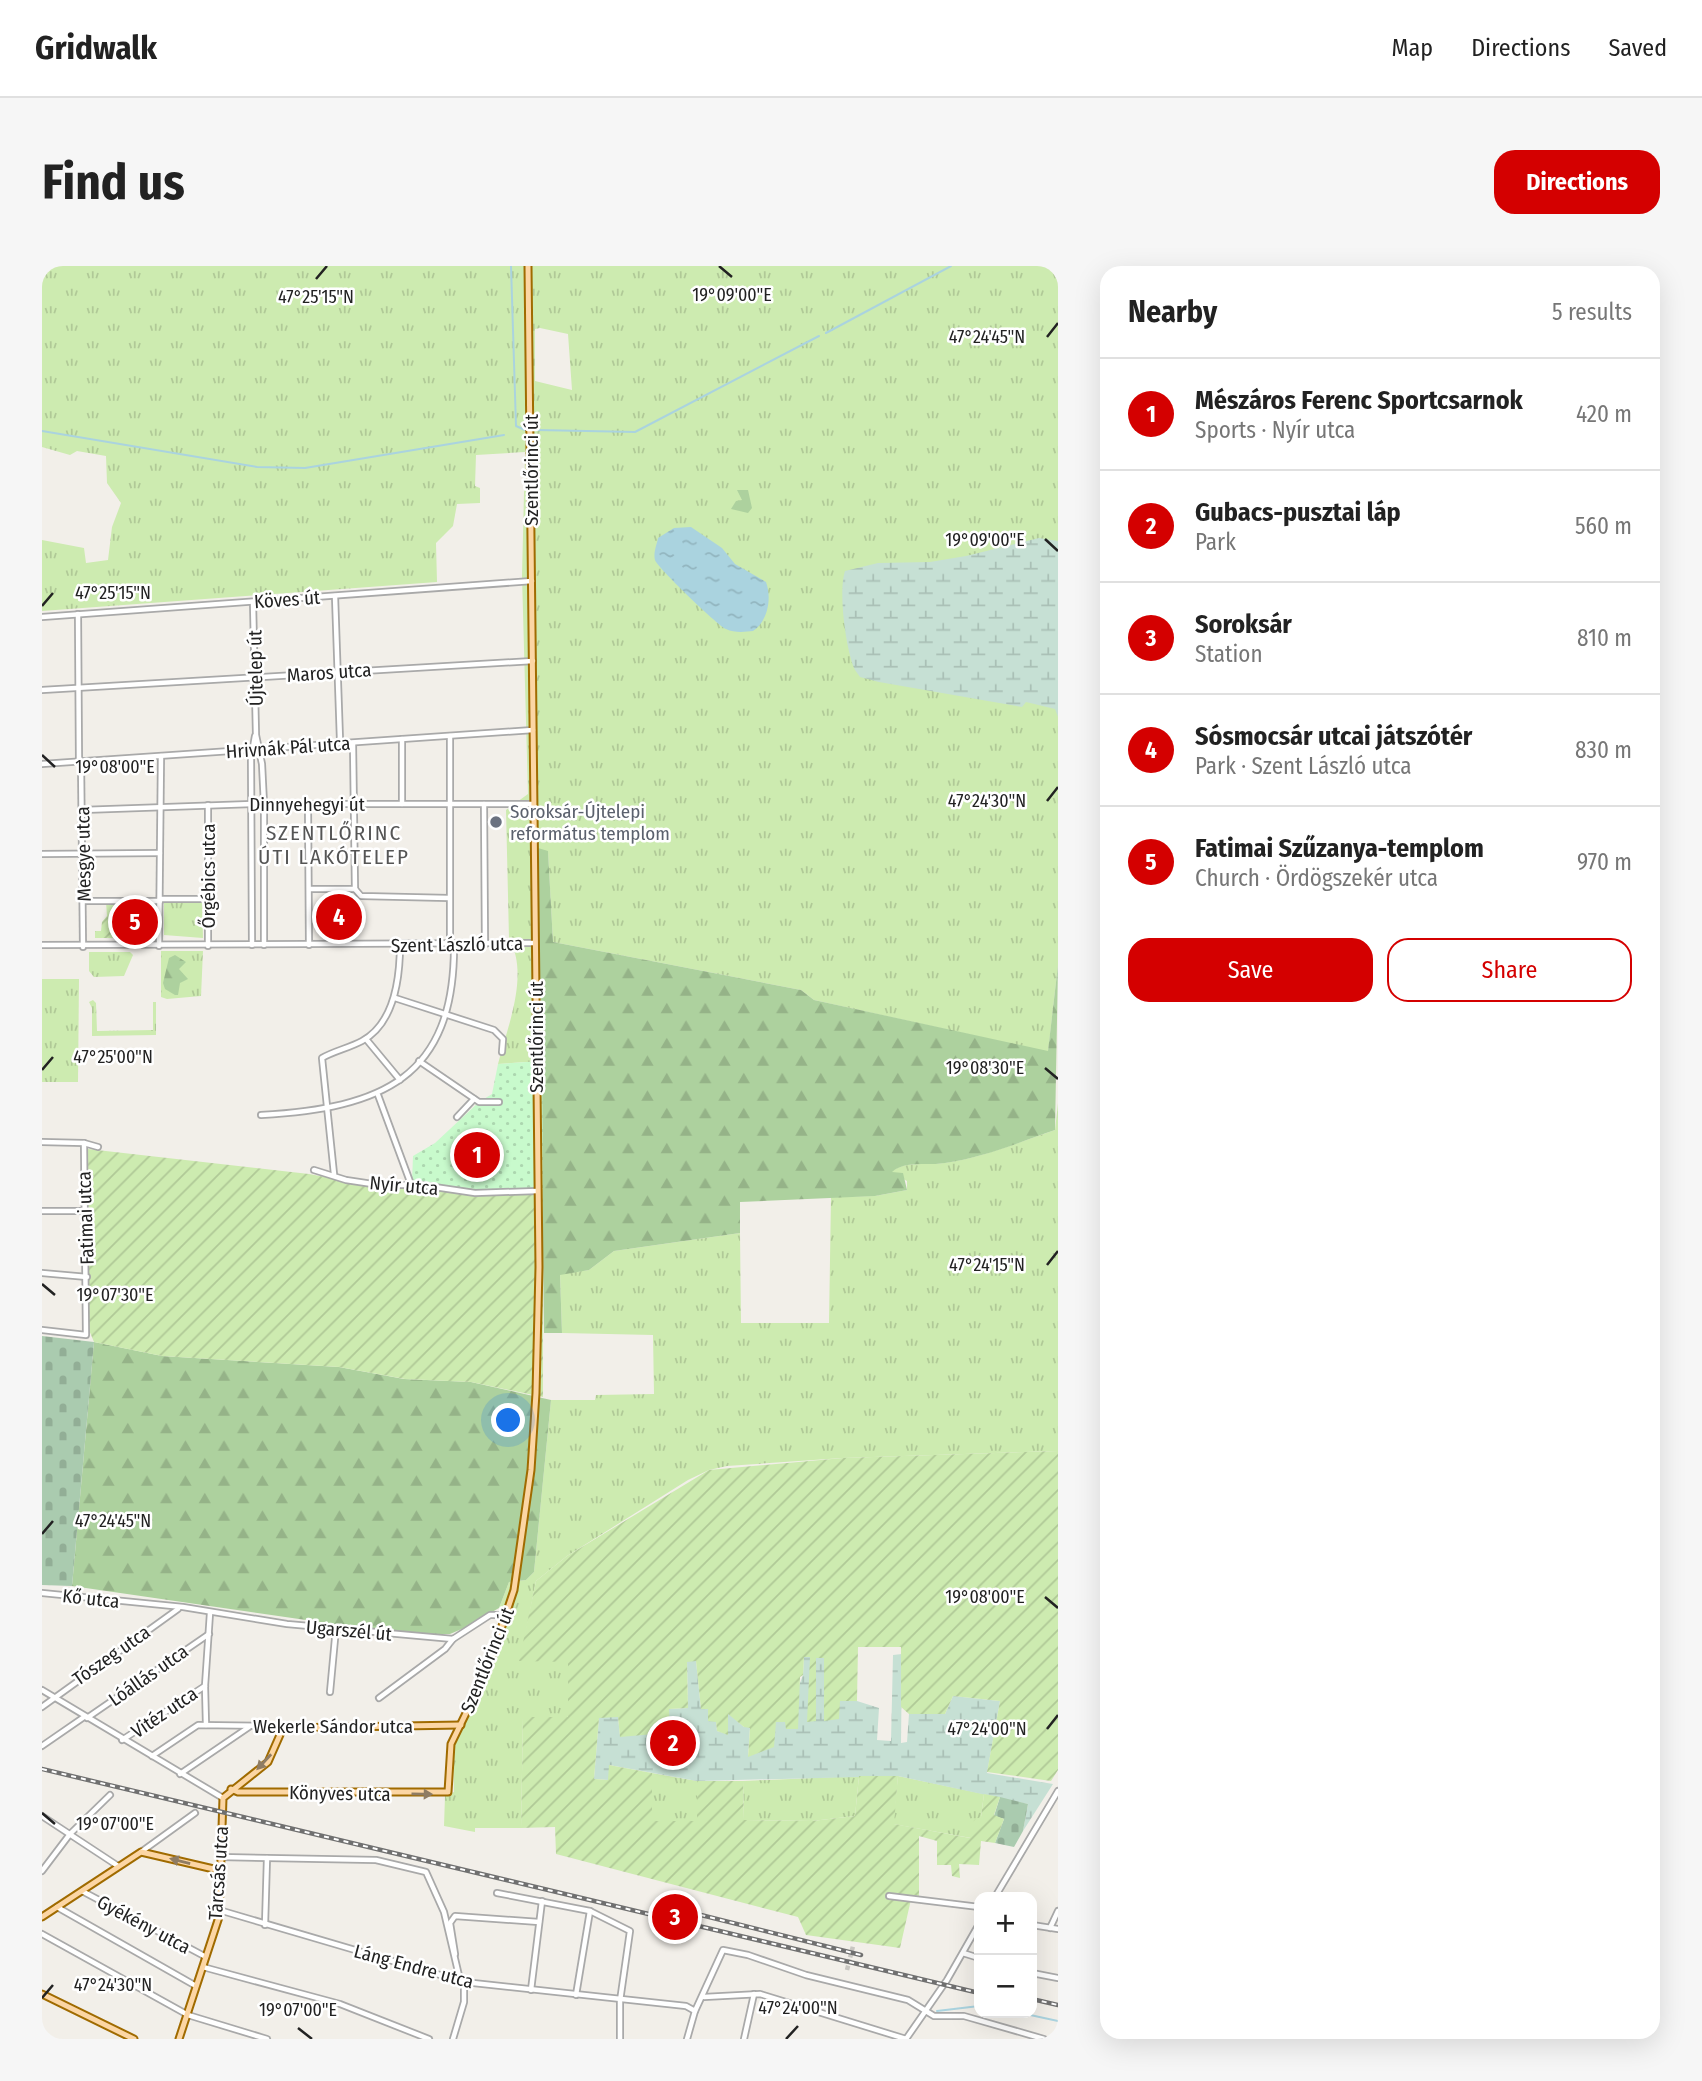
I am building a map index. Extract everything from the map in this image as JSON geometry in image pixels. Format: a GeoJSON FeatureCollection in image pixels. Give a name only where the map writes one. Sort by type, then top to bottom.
{"type":"FeatureCollection","features":[{"type":"Feature","properties":{"kind":"main road","name":"Szentlőrinci út"},"geometry":{"type":"LineString","coordinates":[[448,1792],[449,1753],[488,1668],[508,1615],[521,1549],[537,1392],[536,943],[528,266]]}},
{"type":"Feature","properties":{"kind":"main road","name":"Wekerle Sándor utca"},"geometry":{"type":"LineString","coordinates":[[285,1726],[461,1725]]}},
{"type":"Feature","properties":{"kind":"main road","name":"Tárcsás utca"},"geometry":{"type":"LineString","coordinates":[[179,2039],[219,1910],[218,1870],[223,1798],[268,1762],[285,1726]]}},
{"type":"Feature","properties":{"kind":"main road","name":"Könyves utca"},"geometry":{"type":"LineString","coordinates":[[232,1789],[239,1792],[448,1792]]}},
{"type":"Feature","properties":{"kind":"main road"},"geometry":{"type":"LineString","coordinates":[[42,1917],[141,1852],[218,1870]]}},
{"type":"Feature","properties":{"kind":"main road"},"geometry":{"type":"LineString","coordinates":[[42,1994],[134,2039]]}},
{"type":"Feature","properties":{"kind":"street","name":"Köves út"},"geometry":{"type":"LineString","coordinates":[[42,617],[532,581]]}},
{"type":"Feature","properties":{"kind":"street"},"geometry":{"type":"LineString","coordinates":[[335,596],[340,740]]}},
{"type":"Feature","properties":{"kind":"street","name":"Újtelep út"},"geometry":{"type":"LineString","coordinates":[[253,602],[256,735],[264,804],[264,945]]}},
{"type":"Feature","properties":{"kind":"street","name":"Mesgye utca"},"geometry":{"type":"LineString","coordinates":[[78,614],[83,947]]}},
{"type":"Feature","properties":{"kind":"street","name":"Maros utca"},"geometry":{"type":"LineString","coordinates":[[42,690],[533,661]]}},
{"type":"Feature","properties":{"kind":"street","name":"Hrivnák Pál utca"},"geometry":{"type":"LineString","coordinates":[[42,764],[533,730]]}},
{"type":"Feature","properties":{"kind":"street","name":"Újtelep út"},"geometry":{"type":"LineString","coordinates":[[252,945],[252,750],[256,735]]}},
{"type":"Feature","properties":{"kind":"street"},"geometry":{"type":"LineString","coordinates":[[261,1115],[328,1109],[378,1095],[400,1080],[419,1061],[446,1015],[454,975],[449,898],[450,736]]}},
{"type":"Feature","properties":{"kind":"street"},"geometry":{"type":"LineString","coordinates":[[402,739],[402,804]]}},
{"type":"Feature","properties":{"kind":"street"},"geometry":{"type":"LineString","coordinates":[[353,743],[355,889],[361,896],[449,898]]}},
{"type":"Feature","properties":{"kind":"street"},"geometry":{"type":"LineString","coordinates":[[159,946],[161,756]]}},
{"type":"Feature","properties":{"kind":"street","name":"Dinnyehegyi út"},"geometry":{"type":"LineString","coordinates":[[82,810],[252,804],[533,804]]}},
{"type":"Feature","properties":{"kind":"street"},"geometry":{"type":"LineString","coordinates":[[484,804],[485,944]]}},
{"type":"Feature","properties":{"kind":"street"},"geometry":{"type":"LineString","coordinates":[[309,805],[309,945]]}},
{"type":"Feature","properties":{"kind":"street","name":"Őrgébics utca"},"geometry":{"type":"LineString","coordinates":[[208,806],[208,946]]}},
{"type":"Feature","properties":{"kind":"street"},"geometry":{"type":"LineString","coordinates":[[42,854],[160,853]]}},
{"type":"Feature","properties":{"kind":"street"},"geometry":{"type":"LineString","coordinates":[[310,889],[355,889]]}},
{"type":"Feature","properties":{"kind":"street"},"geometry":{"type":"LineString","coordinates":[[84,901],[208,898]]}},
{"type":"Feature","properties":{"kind":"street","name":"Szent László utca"},"geometry":{"type":"LineString","coordinates":[[42,945],[83,947],[536,943]]}},
{"type":"Feature","properties":{"kind":"street"},"geometry":{"type":"LineString","coordinates":[[334,1174],[322,1058],[366,1040],[390,1010],[395,998],[400,944]]}},
{"type":"Feature","properties":{"kind":"street"},"geometry":{"type":"LineString","coordinates":[[395,998],[494,1030],[503,1039],[502,1052]]}},
{"type":"Feature","properties":{"kind":"street"},"geometry":{"type":"LineString","coordinates":[[366,1040],[400,1080]]}},
{"type":"Feature","properties":{"kind":"street"},"geometry":{"type":"LineString","coordinates":[[419,1061],[474,1099],[484,1103],[499,1102]]}},
{"type":"Feature","properties":{"kind":"street"},"geometry":{"type":"LineString","coordinates":[[378,1095],[412,1186]]}},
{"type":"Feature","properties":{"kind":"street"},"geometry":{"type":"LineString","coordinates":[[457,1117],[474,1099]]}},
{"type":"Feature","properties":{"kind":"street"},"geometry":{"type":"LineString","coordinates":[[42,1142],[84,1143],[98,1147]]}},
{"type":"Feature","properties":{"kind":"street","name":"Fatimai utca"},"geometry":{"type":"LineString","coordinates":[[42,1330],[86,1335],[84,1143]]}},
{"type":"Feature","properties":{"kind":"street","name":"Nyír utca"},"geometry":{"type":"LineString","coordinates":[[314,1170],[334,1174],[346,1180],[379,1185],[475,1193],[537,1191]]}},
{"type":"Feature","properties":{"kind":"street"},"geometry":{"type":"LineString","coordinates":[[42,1211],[83,1211]]}},
{"type":"Feature","properties":{"kind":"street"},"geometry":{"type":"LineString","coordinates":[[42,1273],[87,1277]]}},
{"type":"Feature","properties":{"kind":"street","name":"Kő utca"},"geometry":{"type":"LineString","coordinates":[[42,1592],[183,1607]]}},
{"type":"Feature","properties":{"kind":"street","name":"Ugarszél út"},"geometry":{"type":"LineString","coordinates":[[183,1607],[210,1614],[453,1639]]}},
{"type":"Feature","properties":{"kind":"street","name":"Tószeg utca"},"geometry":{"type":"LineString","coordinates":[[42,1707],[183,1607]]}},
{"type":"Feature","properties":{"kind":"street"},"geometry":{"type":"LineString","coordinates":[[151,1756],[198,1725],[206,1725],[205,1686],[210,1614]]}},
{"type":"Feature","properties":{"kind":"street"},"geometry":{"type":"LineString","coordinates":[[379,1698],[445,1649],[453,1639],[490,1615],[508,1615]]}},
{"type":"Feature","properties":{"kind":"street"},"geometry":{"type":"LineString","coordinates":[[330,1692],[335,1628]]}},
{"type":"Feature","properties":{"kind":"street","name":"Lóállás utca"},"geometry":{"type":"LineString","coordinates":[[42,1746],[209,1634]]}},
{"type":"Feature","properties":{"kind":"street","name":"Vitéz utca"},"geometry":{"type":"LineString","coordinates":[[122,1740],[205,1686]]}},
{"type":"Feature","properties":{"kind":"street"},"geometry":{"type":"LineString","coordinates":[[42,1690],[223,1798]]}},
{"type":"Feature","properties":{"kind":"street","name":"Wekerle Sándor utca"},"geometry":{"type":"LineString","coordinates":[[206,1725],[285,1726]]}},
{"type":"Feature","properties":{"kind":"street"},"geometry":{"type":"LineString","coordinates":[[180,1774],[249,1727]]}},
{"type":"Feature","properties":{"kind":"street"},"geometry":{"type":"LineString","coordinates":[[998,1892],[1058,1791]]}},
{"type":"Feature","properties":{"kind":"street"},"geometry":{"type":"LineString","coordinates":[[42,1871],[70,1834],[110,1795]]}},
{"type":"Feature","properties":{"kind":"street"},"geometry":{"type":"LineString","coordinates":[[141,1852],[195,1813]]}},
{"type":"Feature","properties":{"kind":"street"},"geometry":{"type":"LineString","coordinates":[[42,1824],[44,1817],[118,1866]]}},
{"type":"Feature","properties":{"kind":"street"},"geometry":{"type":"LineString","coordinates":[[219,1857],[380,1860],[426,1872],[444,1912],[462,1981],[464,2002],[453,2039]]}},
{"type":"Feature","properties":{"kind":"street"},"geometry":{"type":"LineString","coordinates":[[265,1925],[267,1858]]}},
{"type":"Feature","properties":{"kind":"street","name":"Gyékény utca"},"geometry":{"type":"LineString","coordinates":[[82,1891],[206,1957]]}},
{"type":"Feature","properties":{"kind":"street"},"geometry":{"type":"LineString","coordinates":[[497,1893],[590,1911],[630,1931],[620,2001],[620,2039]]}},
{"type":"Feature","properties":{"kind":"street"},"geometry":{"type":"LineString","coordinates":[[889,1896],[974,1906]]}},
{"type":"Feature","properties":{"kind":"street"},"geometry":{"type":"LineString","coordinates":[[531,1990],[542,1900]]}},
{"type":"Feature","properties":{"kind":"street"},"geometry":{"type":"LineString","coordinates":[[57,1907],[196,1986]]}},
{"type":"Feature","properties":{"kind":"street","name":"Láng Endre utca"},"geometry":{"type":"LineString","coordinates":[[219,1910],[462,1981],[620,2001],[686,2006],[695,2011]]}},
{"type":"Feature","properties":{"kind":"street"},"geometry":{"type":"LineString","coordinates":[[576,1995],[590,1911]]}},
{"type":"Feature","properties":{"kind":"street"},"geometry":{"type":"LineString","coordinates":[[1049,1927],[1058,1911]]}},
{"type":"Feature","properties":{"kind":"street"},"geometry":{"type":"LineString","coordinates":[[454,1957],[450,1923],[455,1916],[539,1923]]}},
{"type":"Feature","properties":{"kind":"street"},"geometry":{"type":"LineString","coordinates":[[1037,1926],[1058,1929]]}},
{"type":"Feature","properties":{"kind":"street"},"geometry":{"type":"LineString","coordinates":[[704,1997],[754,1994],[906,2039],[974,1933]]}},
{"type":"Feature","properties":{"kind":"street"},"geometry":{"type":"LineString","coordinates":[[42,1934],[188,2015],[267,2039]]}},
{"type":"Feature","properties":{"kind":"street"},"geometry":{"type":"LineString","coordinates":[[688,2039],[695,2011],[704,1997],[723,1950],[748,1955],[806,1975],[908,2000],[925,2012],[943,2017],[964,2016],[1044,2039]]}},
{"type":"Feature","properties":{"kind":"street"},"geometry":{"type":"LineString","coordinates":[[963,1953],[974,1956]]}},
{"type":"Feature","properties":{"kind":"street"},"geometry":{"type":"LineString","coordinates":[[203,1967],[341,2004],[429,2039]]}},
{"type":"Feature","properties":{"kind":"street"},"geometry":{"type":"LineString","coordinates":[[1037,1974],[1058,1978]]}},
{"type":"Feature","properties":{"kind":"street"},"geometry":{"type":"LineString","coordinates":[[744,2039],[754,1994]]}},
{"type":"Feature","properties":{"kind":"green space"},"geometry":{"type":"Polygon","coordinates":[[[42,266],[1058,266],[1058,965],[1048,1052],[814,1000],[801,990],[553,942],[548,852],[538,849],[542,1061],[498,1064],[517,984],[515,953],[509,939],[506,810],[528,794],[522,576],[525,452],[476,455],[475,486],[480,488],[480,503],[457,504],[453,526],[436,543],[437,582],[42,611],[42,540],[84,548],[86,563],[108,560],[112,527],[121,503],[107,483],[106,456],[77,451],[70,455],[42,447],[42,266]],[[535,329],[535,381],[572,390],[568,334],[535,329]]]}},
{"type":"Feature","properties":{"kind":"green space"},"geometry":{"type":"Polygon","coordinates":[[[737,490],[748,490],[752,508],[748,513],[731,509],[736,501],[742,500],[737,490]]]}},
{"type":"Feature","properties":{"kind":"green space"},"geometry":{"type":"Polygon","coordinates":[[[1039,538],[1058,541],[1058,717],[1055,709],[1026,702],[1022,707],[860,677],[855,670],[846,636],[842,593],[845,571],[878,563],[930,562],[966,556],[1039,538]]]}},
{"type":"Feature","properties":{"kind":"green space"},"geometry":{"type":"Polygon","coordinates":[[[538,848],[548,851],[553,942],[801,990],[814,1000],[1048,1051],[1058,965],[1055,1130],[973,1157],[897,1168],[892,1172],[903,1173],[907,1190],[875,1196],[740,1202],[740,1233],[614,1251],[589,1270],[560,1275],[562,1333],[544,1333],[538,848]]]}},
{"type":"Feature","properties":{"kind":"green space"},"geometry":{"type":"Polygon","coordinates":[[[328,900],[351,901],[350,934],[326,933],[328,900]]]}},
{"type":"Feature","properties":{"kind":"green space"},"geometry":{"type":"Polygon","coordinates":[[[202,901],[203,938],[164,935],[164,902],[202,901]]]}},
{"type":"Feature","properties":{"kind":"green space"},"geometry":{"type":"Polygon","coordinates":[[[106,902],[120,902],[116,938],[95,938],[95,931],[101,931],[102,922],[107,916],[106,902]]]}},
{"type":"Feature","properties":{"kind":"green space"},"geometry":{"type":"Polygon","coordinates":[[[127,902],[153,902],[153,937],[127,937],[127,933],[144,930],[148,923],[142,912],[129,907],[127,902]]]}},
{"type":"Feature","properties":{"kind":"green space"},"geometry":{"type":"Polygon","coordinates":[[[161,951],[203,951],[201,996],[167,999],[161,997],[161,951]]]}},
{"type":"Feature","properties":{"kind":"green space"},"geometry":{"type":"Polygon","coordinates":[[[89,952],[130,952],[133,955],[124,976],[94,977],[89,971],[89,952]]]}},
{"type":"Feature","properties":{"kind":"green space"},"geometry":{"type":"Polygon","coordinates":[[[175,955],[186,962],[179,969],[188,979],[180,983],[178,995],[165,989],[163,983],[169,958],[175,955]]]}},
{"type":"Feature","properties":{"kind":"green space"},"geometry":{"type":"Polygon","coordinates":[[[42,979],[79,979],[78,1082],[42,1082],[42,979]]]}},
{"type":"Feature","properties":{"kind":"green space"},"geometry":{"type":"Polygon","coordinates":[[[93,1000],[96,1003],[97,1031],[153,1030],[153,1002],[156,1002],[156,1035],[92,1036],[92,1008],[89,1002],[93,1000]]]}},
{"type":"Feature","properties":{"kind":"green space"},"geometry":{"type":"Polygon","coordinates":[[[542,1061],[543,1189],[474,1189],[412,1181],[413,1156],[435,1143],[479,1102],[492,1094],[498,1064],[542,1061]]]}},
{"type":"Feature","properties":{"kind":"green space"},"geometry":{"type":"Polygon","coordinates":[[[1058,1103],[1058,1451],[843,1458],[727,1466],[709,1470],[688,1480],[567,1556],[536,1581],[520,1661],[568,1661],[568,1717],[523,1718],[521,1828],[475,1828],[475,1832],[444,1826],[445,1796],[454,1792],[453,1745],[489,1671],[512,1610],[499,1608],[509,1582],[526,1580],[534,1572],[551,1400],[595,1400],[596,1395],[654,1394],[653,1335],[562,1333],[560,1274],[589,1270],[614,1251],[740,1233],[741,1323],[829,1323],[831,1197],[875,1196],[907,1190],[907,1181],[891,1172],[897,1168],[972,1157],[1055,1130],[1058,1103]]]}},
{"type":"Feature","properties":{"kind":"green space"},"geometry":{"type":"Polygon","coordinates":[[[88,1149],[309,1174],[369,1185],[412,1181],[474,1189],[543,1189],[543,1397],[471,1382],[405,1379],[339,1367],[162,1356],[94,1342],[89,1330],[88,1149]]]}},
{"type":"Feature","properties":{"kind":"green space"},"geometry":{"type":"Polygon","coordinates":[[[42,1336],[94,1342],[72,1586],[42,1585],[42,1336]]]}},
{"type":"Feature","properties":{"kind":"green space"},"geometry":{"type":"Polygon","coordinates":[[[94,1342],[162,1356],[339,1367],[404,1379],[471,1382],[551,1400],[534,1572],[526,1580],[509,1582],[499,1608],[450,1634],[410,1635],[72,1586],[94,1342]]]}},
{"type":"Feature","properties":{"kind":"green space"},"geometry":{"type":"Polygon","coordinates":[[[1058,1451],[1058,1770],[1051,1781],[987,1772],[1000,1701],[953,1696],[945,1714],[909,1714],[901,1707],[901,1647],[858,1647],[857,1701],[840,1701],[839,1719],[824,1721],[824,1658],[816,1658],[816,1721],[807,1722],[810,1657],[804,1657],[803,1675],[800,1677],[798,1729],[786,1729],[785,1722],[776,1722],[774,1747],[748,1757],[750,1728],[744,1727],[728,1714],[728,1735],[717,1731],[716,1722],[708,1721],[708,1709],[701,1709],[696,1661],[687,1662],[688,1708],[669,1709],[670,1728],[655,1729],[654,1734],[620,1737],[618,1717],[599,1718],[594,1779],[608,1780],[609,1765],[652,1773],[652,1821],[697,1821],[697,1781],[743,1781],[744,1820],[812,1821],[855,1816],[859,1776],[898,1776],[894,1824],[970,1838],[974,1820],[981,1817],[984,1794],[1000,1797],[994,1815],[1004,1819],[995,1843],[981,1841],[979,1865],[959,1864],[960,1878],[952,1876],[951,1865],[937,1865],[937,1841],[919,1836],[919,1896],[912,1895],[900,1948],[806,1935],[798,1917],[556,1854],[555,1827],[521,1828],[523,1717],[568,1717],[568,1662],[519,1661],[536,1581],[567,1556],[709,1470],[843,1458],[1058,1451]]]}},
{"type":"Feature","properties":{"kind":"green space"},"geometry":{"type":"Polygon","coordinates":[[[902,1654],[901,1743],[907,1742],[909,1714],[945,1714],[953,1696],[1000,1701],[987,1773],[1053,1784],[1023,1831],[1028,1804],[898,1776],[697,1781],[609,1765],[609,1780],[594,1779],[599,1717],[618,1717],[620,1736],[655,1729],[669,1709],[688,1708],[687,1661],[696,1661],[701,1709],[708,1709],[716,1722],[717,1731],[728,1734],[728,1713],[744,1727],[750,1727],[748,1756],[776,1722],[785,1722],[803,1675],[804,1656],[810,1657],[816,1721],[816,1657],[824,1658],[840,1701],[857,1701],[879,1708],[877,1740],[891,1741],[893,1655],[902,1654]]]}},
{"type":"Feature","properties":{"kind":"green space"},"geometry":{"type":"Polygon","coordinates":[[[652,1773],[697,1781],[697,1821],[652,1821],[652,1773]]]}},
{"type":"Feature","properties":{"kind":"green space"},"geometry":{"type":"Polygon","coordinates":[[[859,1776],[855,1816],[812,1821],[744,1820],[743,1781],[859,1776]]]}},
{"type":"Feature","properties":{"kind":"green space"},"geometry":{"type":"Polygon","coordinates":[[[898,1776],[984,1794],[981,1817],[971,1838],[893,1824],[898,1776]]]}},
{"type":"Feature","properties":{"kind":"green space"},"geometry":{"type":"Polygon","coordinates":[[[1000,1797],[1028,1804],[1023,1831],[1014,1847],[995,1843],[1004,1819],[994,1816],[1000,1797]]]}},
{"type":"Feature","properties":{"kind":"water"},"geometry":{"type":"Polygon","coordinates":[[[691,527],[722,548],[735,564],[766,582],[769,595],[767,609],[762,621],[753,631],[732,631],[720,625],[655,560],[658,538],[674,528],[691,527]]]}},
{"type":"Feature","properties":{"kind":"waterway"},"geometry":{"type":"LineString","coordinates":[[511,266],[516,426],[525,430]]}},
{"type":"Feature","properties":{"kind":"waterway"},"geometry":{"type":"LineString","coordinates":[[826,333],[951,266]]}},
{"type":"Feature","properties":{"kind":"waterway"},"geometry":{"type":"LineString","coordinates":[[537,430],[635,432],[819,336]]}},
{"type":"Feature","properties":{"kind":"waterway"},"geometry":{"type":"LineString","coordinates":[[42,431],[257,467],[305,468],[504,435]]}},
{"type":"Feature","properties":{"kind":"waterway"},"geometry":{"type":"LineString","coordinates":[[937,2011],[974,2007]]}},
{"type":"Feature","properties":{"kind":"waterway"},"geometry":{"type":"LineString","coordinates":[[1037,2016],[1058,2021]]}},
{"type":"Feature","properties":{"kind":"tunnel"},"geometry":{"type":"LineString","coordinates":[[847,1970],[853,1946]]}},
{"type":"Feature","properties":{"kind":"railway"},"geometry":{"type":"LineString","coordinates":[[42,1769],[974,1992]]}},
{"type":"Feature","properties":{"kind":"railway"},"geometry":{"type":"LineString","coordinates":[[681,1910],[861,1955]]}},
{"type":"Feature","properties":{"kind":"railway"},"geometry":{"type":"LineString","coordinates":[[1037,2000],[1058,2005]]}},
{"type":"Feature","properties":{"kind":"place","name":"Soroksár-Újtelepi református templom"},"geometry":{"type":"Point","coordinates":[496,822]}},
{"type":"Feature","properties":{"kind":"place","name":"Sósmocsár utcai játszótér"},"geometry":{"type":"Point","coordinates":[339,917]}},
{"type":"Feature","properties":{"kind":"place","name":"Fatimai Szűzanya-templom"},"geometry":{"type":"Point","coordinates":[135,922]}},
{"type":"Feature","properties":{"kind":"place","name":"Mészáros Ferenc Sportcsarnok"},"geometry":{"type":"Point","coordinates":[477,1155]}},
{"type":"Feature","properties":{"kind":"place","name":"Gubacs-pusztai láp"},"geometry":{"type":"Point","coordinates":[673,1743]}},
{"type":"Feature","properties":{"kind":"place","name":"Soroksár"},"geometry":{"type":"Point","coordinates":[675,1917]}},
{"type":"Feature","properties":{"kind":"district","name":"SZENTLŐRINC ÚTI LAKÓTELEP"},"geometry":{"type":"Point","coordinates":[334,845]}}]}
